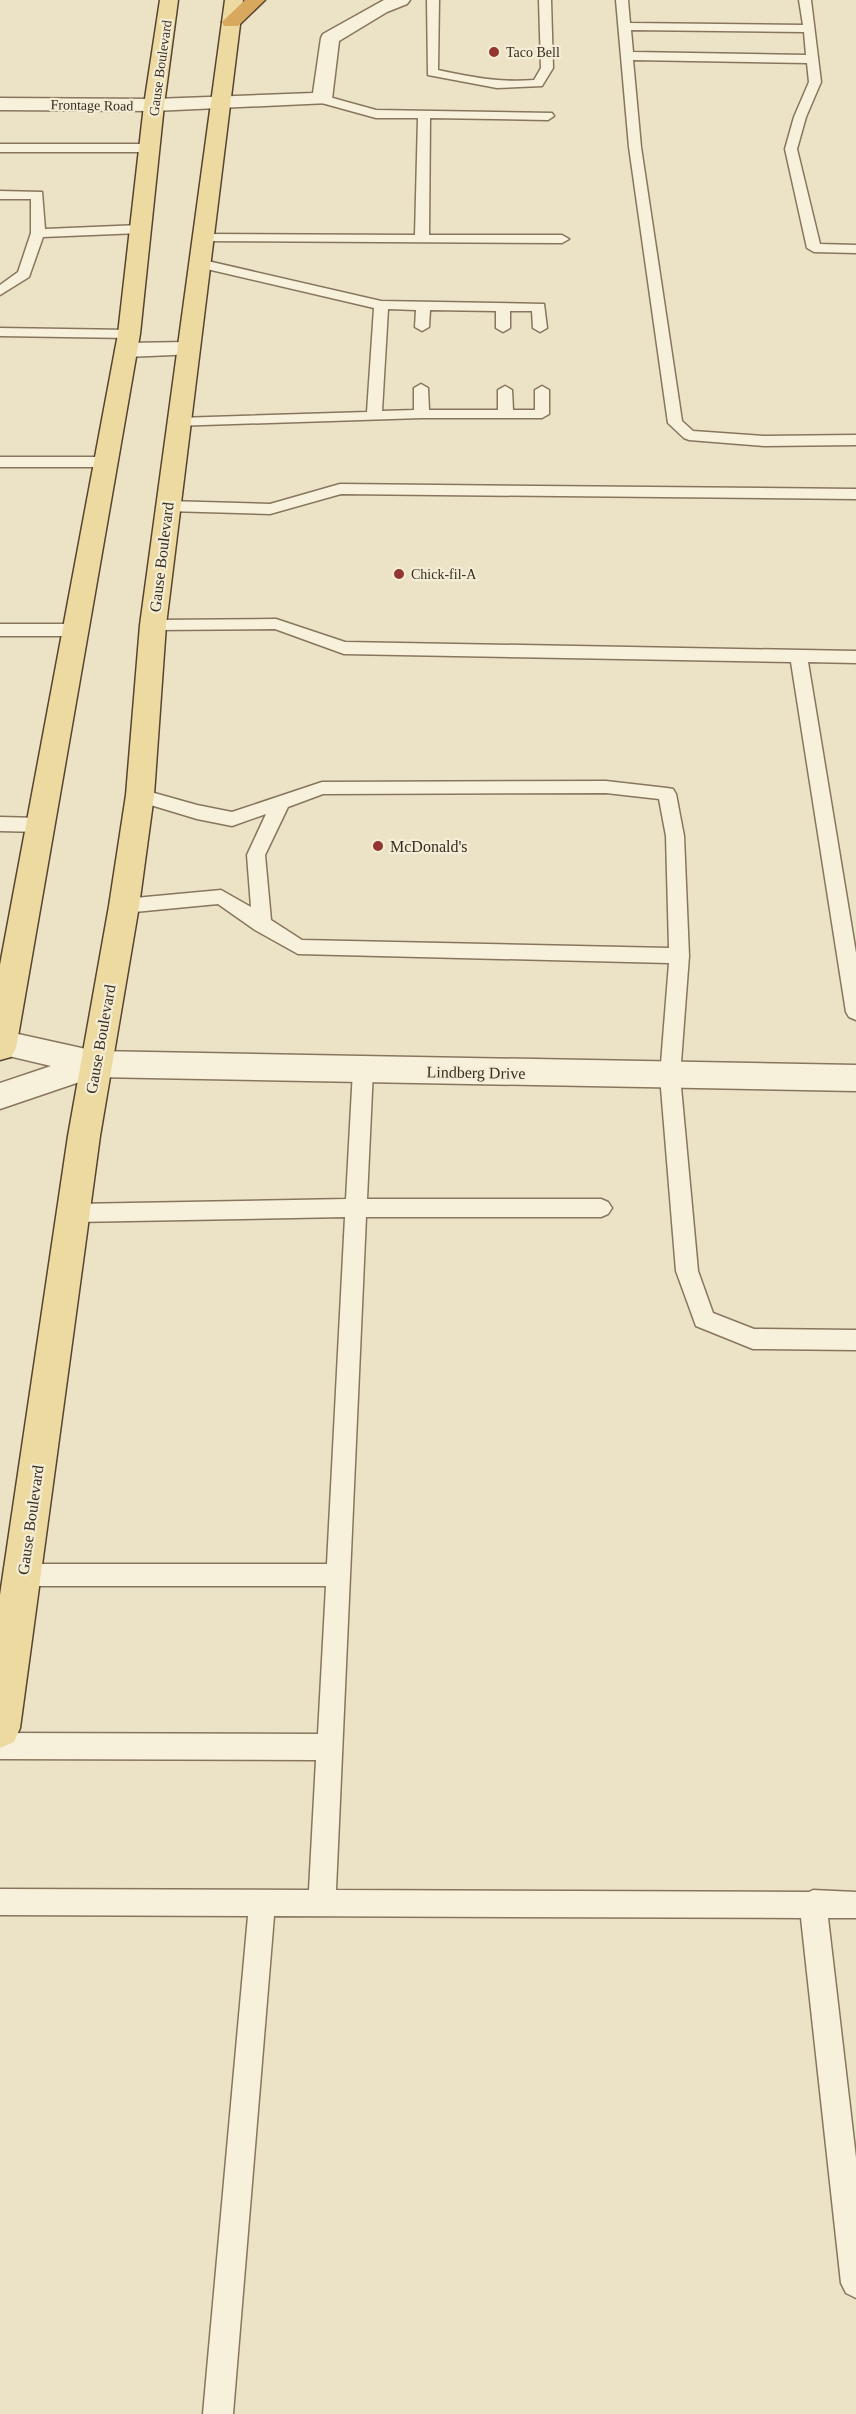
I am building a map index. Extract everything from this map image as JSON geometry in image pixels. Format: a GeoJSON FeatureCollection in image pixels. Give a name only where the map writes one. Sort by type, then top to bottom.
{"type":"FeatureCollection","features":[{"type":"Feature","properties":{"kind":"highway"},"geometry":{"type":"LineString","coordinates":[[232,11],[256,0]]}},
{"type":"Feature","properties":{"kind":"main road","name":"Gause Boulevard"},"geometry":{"type":"LineString","coordinates":[[0,1044],[127,342],[154,105],[169,0]]}},
{"type":"Feature","properties":{"kind":"main road","name":"Gause Boulevard"},"geometry":{"type":"LineString","coordinates":[[0,1728],[95,1064],[124,906],[140,795],[153,625],[232,11]]}},
{"type":"Feature","properties":{"kind":"street"},"geometry":{"type":"LineString","coordinates":[[322,99],[330,38],[380,8],[401,0]]}},
{"type":"Feature","properties":{"kind":"street","name":"Frontage Road"},"geometry":{"type":"LineString","coordinates":[[0,104],[154,105],[322,99]]}},
{"type":"Feature","properties":{"kind":"street"},"geometry":{"type":"LineString","coordinates":[[127,342],[188,349]]}},
{"type":"Feature","properties":{"kind":"street"},"geometry":{"type":"LineString","coordinates":[[0,1044],[95,1064]]}},
{"type":"Feature","properties":{"kind":"street"},"geometry":{"type":"LineString","coordinates":[[0,1096],[95,1064]]}},
{"type":"Feature","properties":{"kind":"street","name":"Lindberg Drive"},"geometry":{"type":"LineString","coordinates":[[95,1064],[856,1078]]}},
{"type":"Feature","properties":{"kind":"lane"},"geometry":{"type":"LineString","coordinates":[[433,0],[432,72],[490,85],[515,86],[538,83],[547,68],[545,0]]}},
{"type":"Feature","properties":{"kind":"lane"},"geometry":{"type":"LineString","coordinates":[[622,0],[635,147],[675,423],[689,435],[764,441],[856,440]]}},
{"type":"Feature","properties":{"kind":"lane"},"geometry":{"type":"LineString","coordinates":[[805,0],[815,82],[800,117],[791,149],[814,248],[856,249]]}},
{"type":"Feature","properties":{"kind":"lane"},"geometry":{"type":"LineString","coordinates":[[624,26],[809,28]]}},
{"type":"Feature","properties":{"kind":"lane"},"geometry":{"type":"LineString","coordinates":[[627,56],[813,59]]}},
{"type":"Feature","properties":{"kind":"lane"},"geometry":{"type":"LineString","coordinates":[[322,99],[376,114],[548,116]]}},
{"type":"Feature","properties":{"kind":"lane"},"geometry":{"type":"LineString","coordinates":[[422,238],[424,114]]}},
{"type":"Feature","properties":{"kind":"lane"},"geometry":{"type":"LineString","coordinates":[[0,148],[149,148]]}},
{"type":"Feature","properties":{"kind":"lane"},"geometry":{"type":"LineString","coordinates":[[0,195],[37,195],[38,233],[24,274],[0,291]]}},
{"type":"Feature","properties":{"kind":"lane"},"geometry":{"type":"LineString","coordinates":[[38,233],[140,229]]}},
{"type":"Feature","properties":{"kind":"lane"},"geometry":{"type":"LineString","coordinates":[[202,238],[562,238]]}},
{"type":"Feature","properties":{"kind":"lane"},"geometry":{"type":"LineString","coordinates":[[199,263],[381,305],[539,307],[540,328]]}},
{"type":"Feature","properties":{"kind":"lane"},"geometry":{"type":"LineString","coordinates":[[374,415],[381,305]]}},
{"type":"Feature","properties":{"kind":"lane"},"geometry":{"type":"LineString","coordinates":[[422,327],[423,306]]}},
{"type":"Feature","properties":{"kind":"lane"},"geometry":{"type":"LineString","coordinates":[[503,306],[503,328]]}},
{"type":"Feature","properties":{"kind":"lane"},"geometry":{"type":"LineString","coordinates":[[0,332],[127,342]]}},
{"type":"Feature","properties":{"kind":"lane"},"geometry":{"type":"LineString","coordinates":[[422,388],[422,414]]}},
{"type":"Feature","properties":{"kind":"lane"},"geometry":{"type":"LineString","coordinates":[[505,390],[506,413]]}},
{"type":"Feature","properties":{"kind":"lane"},"geometry":{"type":"LineString","coordinates":[[178,423],[374,415],[542,414],[542,390]]}},
{"type":"Feature","properties":{"kind":"lane"},"geometry":{"type":"LineString","coordinates":[[0,462],[105,462]]}},
{"type":"Feature","properties":{"kind":"lane"},"geometry":{"type":"LineString","coordinates":[[167,506],[270,510],[340,489],[856,494]]}},
{"type":"Feature","properties":{"kind":"lane"},"geometry":{"type":"LineString","coordinates":[[153,625],[276,624],[344,648],[856,657]]}},
{"type":"Feature","properties":{"kind":"lane"},"geometry":{"type":"LineString","coordinates":[[0,630],[74,630]]}},
{"type":"Feature","properties":{"kind":"lane"},"geometry":{"type":"LineString","coordinates":[[799,656],[856,1011]]}},
{"type":"Feature","properties":{"kind":"lane"},"geometry":{"type":"LineString","coordinates":[[140,795],[196,812],[232,819],[322,788],[606,787],[667,794],[675,836],[679,956],[670,1076],[687,1271],[704,1319],[753,1339],[856,1340]]}},
{"type":"Feature","properties":{"kind":"lane"},"geometry":{"type":"LineString","coordinates":[[262,925],[256,855],[281,802]]}},
{"type":"Feature","properties":{"kind":"lane"},"geometry":{"type":"LineString","coordinates":[[0,824],[40,825]]}},
{"type":"Feature","properties":{"kind":"lane"},"geometry":{"type":"LineString","coordinates":[[124,906],[221,897],[298,947],[679,956]]}},
{"type":"Feature","properties":{"kind":"lane"},"geometry":{"type":"LineString","coordinates":[[322,1902],[363,1070]]}},
{"type":"Feature","properties":{"kind":"lane"},"geometry":{"type":"LineString","coordinates":[[74,1213],[356,1208],[602,1208]]}},
{"type":"Feature","properties":{"kind":"lane"},"geometry":{"type":"LineString","coordinates":[[22,1575],[339,1575]]}},
{"type":"Feature","properties":{"kind":"lane"},"geometry":{"type":"LineString","coordinates":[[0,1746],[330,1747]]}},
{"type":"Feature","properties":{"kind":"lane"},"geometry":{"type":"LineString","coordinates":[[0,1902],[813,1903],[856,1905]]}},
{"type":"Feature","properties":{"kind":"lane"},"geometry":{"type":"LineString","coordinates":[[218,2414],[262,1902]]}},
{"type":"Feature","properties":{"kind":"lane"},"geometry":{"type":"LineString","coordinates":[[813,1903],[856,2283]]}},
{"type":"Feature","properties":{"kind":"place","name":"Taco Bell"},"geometry":{"type":"Point","coordinates":[494,52]}},
{"type":"Feature","properties":{"kind":"place","name":"Chick-fil-A"},"geometry":{"type":"Point","coordinates":[399,574]}},
{"type":"Feature","properties":{"kind":"place","name":"McDonald's"},"geometry":{"type":"Point","coordinates":[378,846]}}]}
